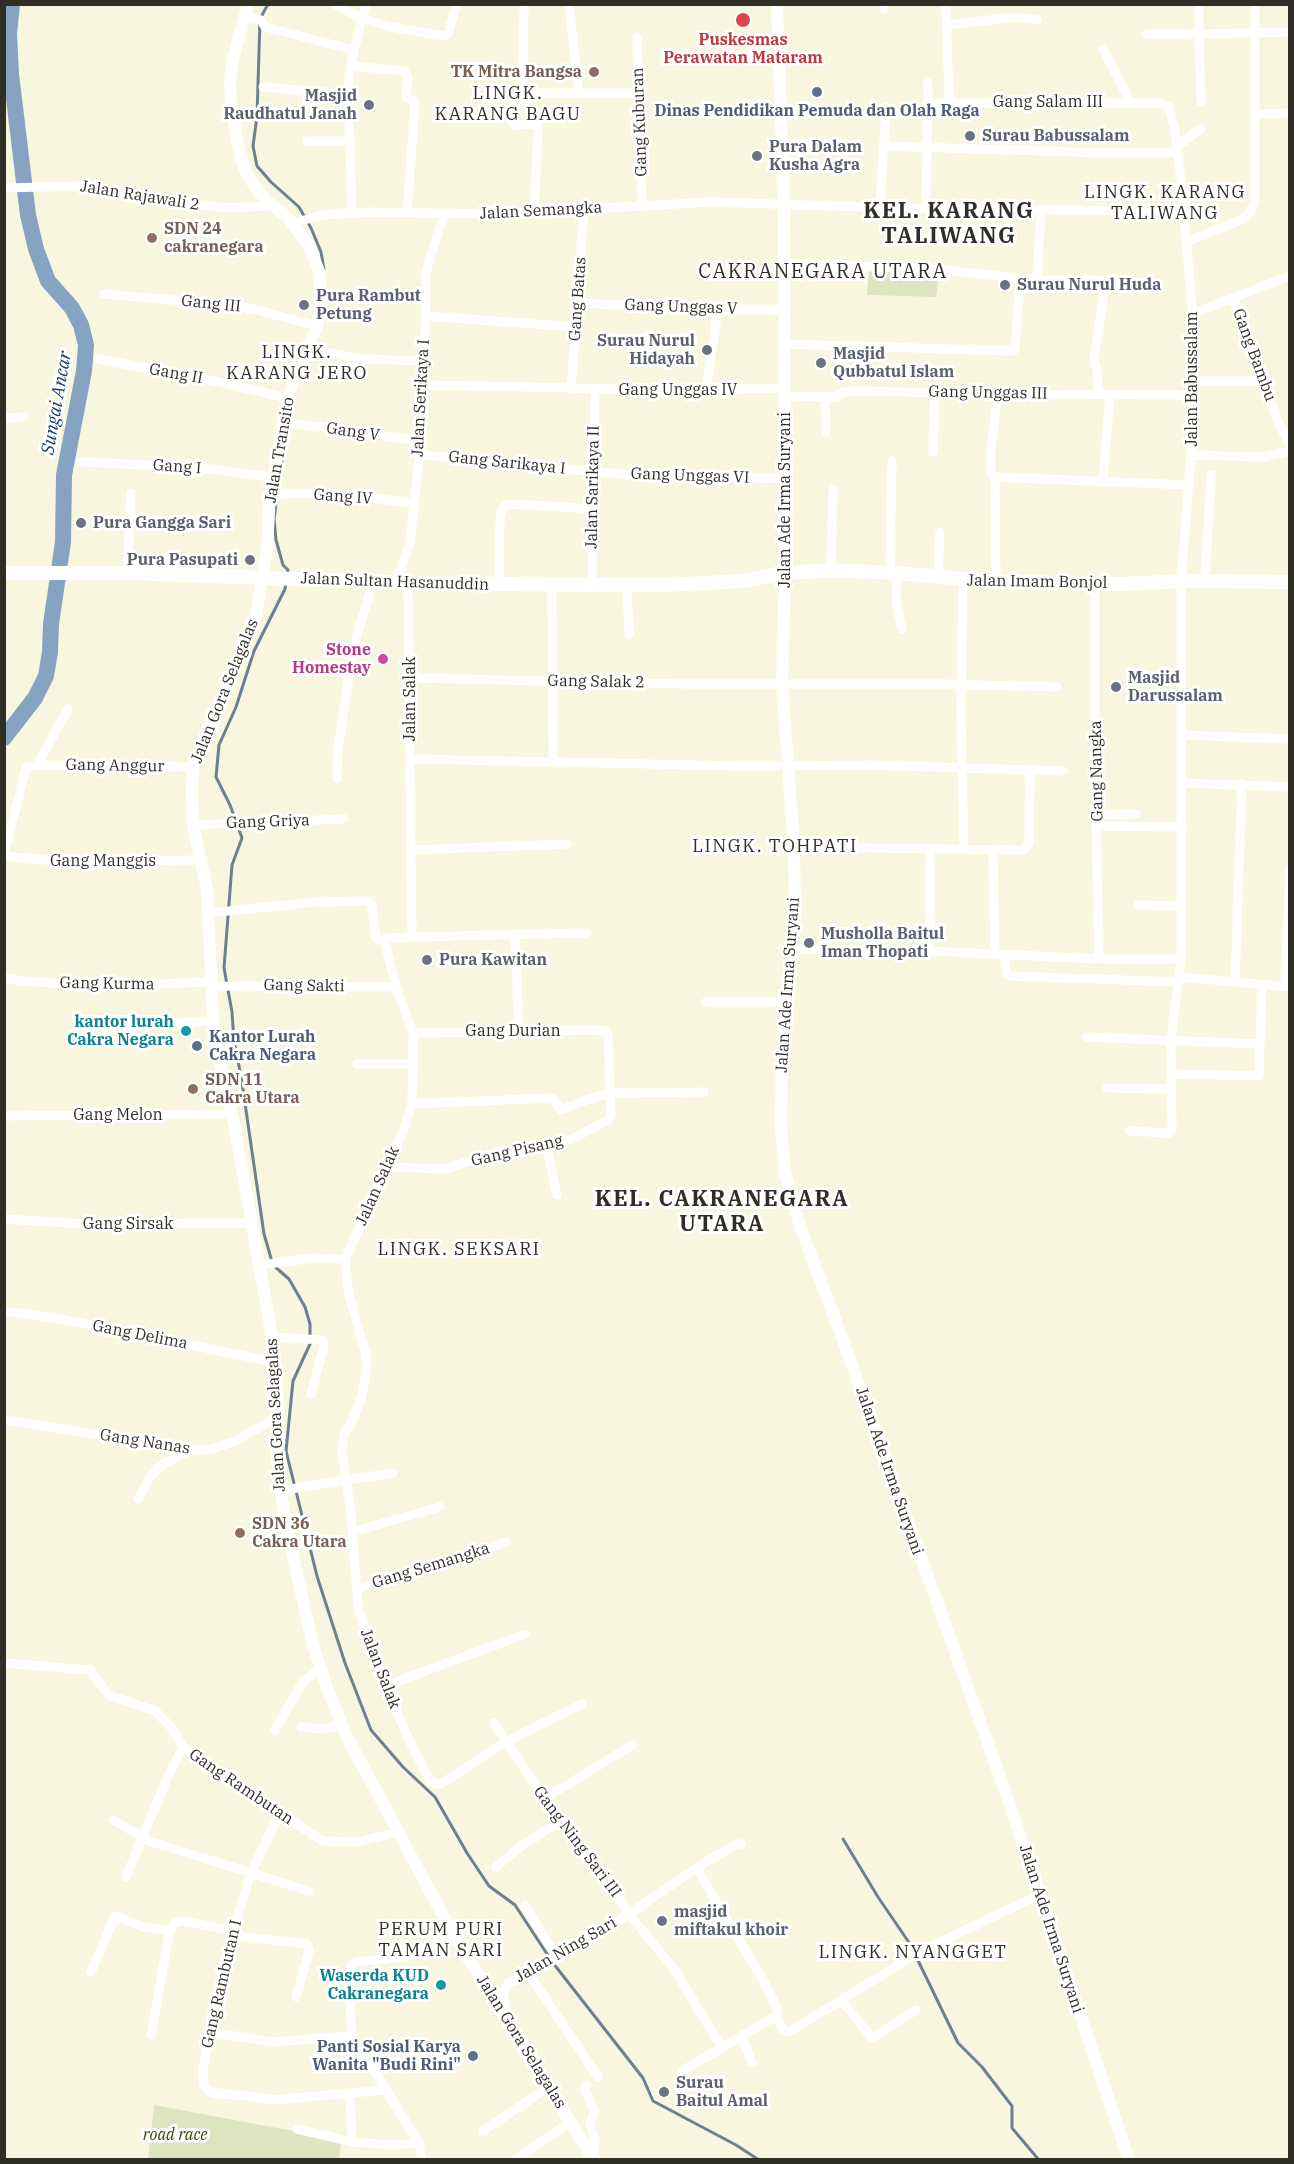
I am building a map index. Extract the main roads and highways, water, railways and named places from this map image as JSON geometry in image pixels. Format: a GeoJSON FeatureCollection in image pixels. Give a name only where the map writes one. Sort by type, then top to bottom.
{"type":"FeatureCollection","features":[{"type":"Feature","properties":{"kind":"main road","name":"Jalan Imam Bonjol"},"geometry":{"type":"LineString","coordinates":[[785,573],[831,570],[996,582],[1095,584],[1182,581],[1290,582]]}},
{"type":"Feature","properties":{"kind":"main road","name":"Jalan Sultan Hasanuddin"},"geometry":{"type":"LineString","coordinates":[[4,573],[127,573],[402,583],[552,585],[627,585],[743,580],[785,573]]}},
{"type":"Feature","properties":{"kind":"waterway","name":"Sungai Ancar"},"geometry":{"type":"LineString","coordinates":[[4,738],[35,698],[46,676],[63,542],[64,475],[84,371],[86,345],[81,325],[72,308],[48,281],[36,249],[28,215],[11,74],[9,34],[12,4]]}},
{"type":"Feature","properties":{"kind":"waterway"},"geometry":{"type":"LineString","coordinates":[[268,4],[260,19],[257,116],[253,146],[257,166],[299,207],[321,252],[324,269]]}},
{"type":"Feature","properties":{"kind":"waterway"},"geometry":{"type":"LineString","coordinates":[[283,454],[274,519],[276,540],[283,565],[288,570],[287,575]]}},
{"type":"Feature","properties":{"kind":"waterway"},"geometry":{"type":"LineString","coordinates":[[286,582],[285,589],[254,651],[236,707],[219,745],[216,777],[230,805],[242,838],[232,865],[224,968],[264,1234],[273,1265],[289,1279],[305,1307],[310,1324],[310,1344],[293,1381],[286,1451],[317,1576],[345,1663],[371,1730],[403,1767],[435,1797],[489,1886],[515,1905],[549,1957]]}},
{"type":"Feature","properties":{"kind":"waterway"},"geometry":{"type":"LineString","coordinates":[[843,1839],[910,1944],[958,2043],[982,2067],[1012,2106],[1012,2128],[1039,2160]]}},
{"type":"Feature","properties":{"kind":"waterway"},"geometry":{"type":"LineString","coordinates":[[553,1963],[643,2078],[653,2101],[736,2145],[759,2160]]}},
{"type":"Feature","properties":{"kind":"place","name":"Puskesmas Perawatan Mataram"},"geometry":{"type":"Point","coordinates":[743,20]}},
{"type":"Feature","properties":{"kind":"place","name":"TK Mitra Bangsa"},"geometry":{"type":"Point","coordinates":[594,72]}},
{"type":"Feature","properties":{"kind":"place","name":"Dinas Pendidikan Pemuda dan Olah Raga"},"geometry":{"type":"Point","coordinates":[817,92]}},
{"type":"Feature","properties":{"kind":"place","name":"Masjid Raudhatul Janah"},"geometry":{"type":"Point","coordinates":[369,105]}},
{"type":"Feature","properties":{"kind":"place","name":"Surau Babussalam"},"geometry":{"type":"Point","coordinates":[970,136]}},
{"type":"Feature","properties":{"kind":"place","name":"Pura Dalam Kusha Agra"},"geometry":{"type":"Point","coordinates":[757,156]}},
{"type":"Feature","properties":{"kind":"place","name":"SDN 24 cakranegara"},"geometry":{"type":"Point","coordinates":[152,238]}},
{"type":"Feature","properties":{"kind":"place","name":"Surau Nurul Huda"},"geometry":{"type":"Point","coordinates":[1005,285]}},
{"type":"Feature","properties":{"kind":"place","name":"Pura Rambut Petung"},"geometry":{"type":"Point","coordinates":[304,305]}},
{"type":"Feature","properties":{"kind":"place","name":"Surau Nurul Hidayah"},"geometry":{"type":"Point","coordinates":[707,350]}},
{"type":"Feature","properties":{"kind":"place","name":"Masjid Qubbatul Islam"},"geometry":{"type":"Point","coordinates":[821,363]}},
{"type":"Feature","properties":{"kind":"place","name":"Pura Gangga Sari"},"geometry":{"type":"Point","coordinates":[81,523]}},
{"type":"Feature","properties":{"kind":"place","name":"Pura Pasupati"},"geometry":{"type":"Point","coordinates":[250,560]}},
{"type":"Feature","properties":{"kind":"place","name":"Stone Homestay"},"geometry":{"type":"Point","coordinates":[383,659]}},
{"type":"Feature","properties":{"kind":"place","name":"Masjid Darussalam"},"geometry":{"type":"Point","coordinates":[1116,687]}},
{"type":"Feature","properties":{"kind":"place","name":"Musholla Baitul Iman Thopati"},"geometry":{"type":"Point","coordinates":[809,943]}},
{"type":"Feature","properties":{"kind":"place","name":"Pura Kawitan"},"geometry":{"type":"Point","coordinates":[427,960]}},
{"type":"Feature","properties":{"kind":"place","name":"kantor lurah Cakra Negara"},"geometry":{"type":"Point","coordinates":[186,1031]}},
{"type":"Feature","properties":{"kind":"place","name":"Kantor Lurah Cakra Negara"},"geometry":{"type":"Point","coordinates":[197,1046]}},
{"type":"Feature","properties":{"kind":"place","name":"SDN 11 Cakra Utara"},"geometry":{"type":"Point","coordinates":[193,1089]}},
{"type":"Feature","properties":{"kind":"place","name":"SDN 36 Cakra Utara"},"geometry":{"type":"Point","coordinates":[240,1533]}},
{"type":"Feature","properties":{"kind":"place","name":"masjid miftakul khoir"},"geometry":{"type":"Point","coordinates":[662,1921]}},
{"type":"Feature","properties":{"kind":"place","name":"Waserda KUD Cakranegara"},"geometry":{"type":"Point","coordinates":[441,1985]}},
{"type":"Feature","properties":{"kind":"place","name":"Panti Sosial Karya Wanita \"Budi Rini\""},"geometry":{"type":"Point","coordinates":[473,2056]}},
{"type":"Feature","properties":{"kind":"place","name":"Surau Baitul Amal"},"geometry":{"type":"Point","coordinates":[664,2092]}},
{"type":"Feature","properties":{"kind":"district","name":"LINGK. KARANG BAGU"},"geometry":{"type":"Point","coordinates":[508,104]}},
{"type":"Feature","properties":{"kind":"district","name":"LINGK. KARANG TALIWANG"},"geometry":{"type":"Point","coordinates":[1165,203]}},
{"type":"Feature","properties":{"kind":"district","name":"KEL. KARANG TALIWANG"},"geometry":{"type":"Point","coordinates":[949,224]}},
{"type":"Feature","properties":{"kind":"district","name":"CAKRANEGARA UTARA"},"geometry":{"type":"Point","coordinates":[823,272]}},
{"type":"Feature","properties":{"kind":"district","name":"LINGK. KARANG JERO"},"geometry":{"type":"Point","coordinates":[297,364]}},
{"type":"Feature","properties":{"kind":"district","name":"LINGK. TOHPATI"},"geometry":{"type":"Point","coordinates":[775,847]}},
{"type":"Feature","properties":{"kind":"district","name":"KEL. CAKRANEGARA UTARA"},"geometry":{"type":"Point","coordinates":[722,1212]}},
{"type":"Feature","properties":{"kind":"district","name":"LINGK. SEKSARI"},"geometry":{"type":"Point","coordinates":[459,1250]}},
{"type":"Feature","properties":{"kind":"district","name":"PERUM PURI TAMAN SARI"},"geometry":{"type":"Point","coordinates":[441,1940]}},
{"type":"Feature","properties":{"kind":"district","name":"LINGK. NYANGGET"},"geometry":{"type":"Point","coordinates":[913,1953]}},
{"type":"Feature","properties":{"kind":"park label","name":"road race"},"geometry":{"type":"Point","coordinates":[175,2135]}}]}
